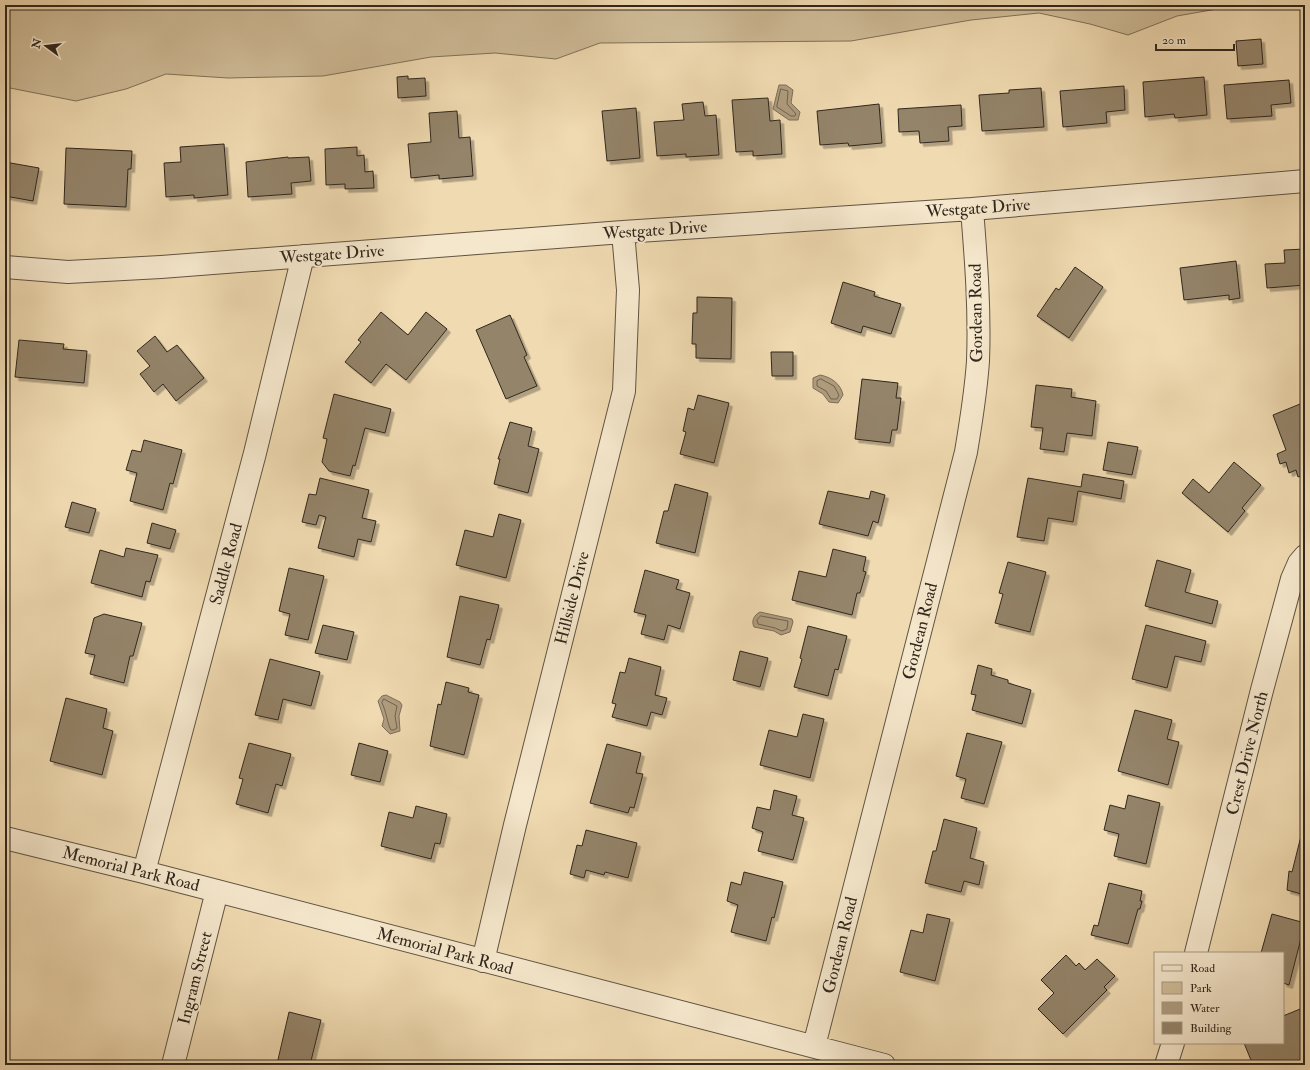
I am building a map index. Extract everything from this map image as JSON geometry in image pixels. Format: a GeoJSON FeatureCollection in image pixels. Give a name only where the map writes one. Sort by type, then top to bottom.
{"type":"FeatureCollection","features":[{"type":"Feature","properties":{"kind":"street","name":"Westgate Drive"},"geometry":{"type":"LineString","coordinates":[[5,267],[68,272],[623,232],[972,209],[1305,181]]}},
{"type":"Feature","properties":{"kind":"street","name":"Gordean Road"},"geometry":{"type":"LineString","coordinates":[[814,1046],[966,452],[973,413],[978,361],[977,283],[972,209]]}},
{"type":"Feature","properties":{"kind":"street","name":"Hillside Drive"},"geometry":{"type":"LineString","coordinates":[[483,961],[515,825],[624,392],[628,290],[623,232]]}},
{"type":"Feature","properties":{"kind":"street","name":"Saddle Road"},"geometry":{"type":"LineString","coordinates":[[144,872],[255,453],[303,256]]}},
{"type":"Feature","properties":{"kind":"street","name":"Crest Drive North"},"geometry":{"type":"LineString","coordinates":[[1196,952],[1284,608],[1292,579],[1299,564],[1305,556]]}},
{"type":"Feature","properties":{"kind":"street","name":"Memorial Park Road"},"geometry":{"type":"LineString","coordinates":[[5,838],[144,872],[884,1065]]}},
{"type":"Feature","properties":{"kind":"street","name":"Ingram Street"},"geometry":{"type":"LineString","coordinates":[[173,1065],[217,891]]}},
{"type":"Feature","properties":{"kind":"street"},"geometry":{"type":"LineString","coordinates":[[1166,1065],[1173,1044]]}},
{"type":"Feature","properties":{"kind":"green space"},"geometry":{"type":"Polygon","coordinates":[[[5,5],[1240,5],[1177,16],[1128,35],[1090,24],[1039,13],[971,20],[851,41],[600,43],[556,59],[495,53],[431,57],[323,76],[228,78],[166,74],[126,89],[76,101],[5,87],[5,5]]]}},
{"type":"Feature","properties":{"kind":"water"},"geometry":{"type":"Polygon","coordinates":[[[779,85],[786,85],[793,90],[791,103],[800,112],[798,120],[789,120],[773,109],[779,85]]]}},
{"type":"Feature","properties":{"kind":"water"},"geometry":{"type":"Polygon","coordinates":[[[820,375],[832,379],[838,384],[843,395],[838,403],[829,402],[823,394],[813,388],[813,378],[820,375]]]}},
{"type":"Feature","properties":{"kind":"water"},"geometry":{"type":"Polygon","coordinates":[[[760,612],[792,619],[793,622],[790,632],[781,635],[774,631],[754,627],[754,618],[760,612]]]}},
{"type":"Feature","properties":{"kind":"water"},"geometry":{"type":"Polygon","coordinates":[[[386,695],[400,702],[402,705],[399,716],[400,731],[390,734],[382,726],[384,719],[378,701],[382,696],[386,695]]]}},
{"type":"Feature","properties":{"kind":"building"},"geometry":{"type":"Polygon","coordinates":[[[1261,39],[1263,64],[1238,66],[1236,41],[1261,39]]]}},
{"type":"Feature","properties":{"kind":"building"},"geometry":{"type":"Polygon","coordinates":[[[408,76],[408,79],[425,78],[426,96],[398,98],[397,77],[408,76]]]}},
{"type":"Feature","properties":{"kind":"building"},"geometry":{"type":"Polygon","coordinates":[[[1204,77],[1207,115],[1175,118],[1174,114],[1145,117],[1143,82],[1204,77]]]}},
{"type":"Feature","properties":{"kind":"building"},"geometry":{"type":"Polygon","coordinates":[[[1289,80],[1291,103],[1271,105],[1272,116],[1227,119],[1224,85],[1289,80]]]}},
{"type":"Feature","properties":{"kind":"building"},"geometry":{"type":"Polygon","coordinates":[[[1124,86],[1125,110],[1106,112],[1107,123],[1063,127],[1060,91],[1124,86]]]}},
{"type":"Feature","properties":{"kind":"building"},"geometry":{"type":"Polygon","coordinates":[[[1041,88],[1044,127],[982,131],[979,95],[1009,93],[1009,90],[1041,88]]]}},
{"type":"Feature","properties":{"kind":"building"},"geometry":{"type":"Polygon","coordinates":[[[768,98],[770,121],[780,120],[782,154],[753,156],[753,151],[736,152],[732,100],[768,98]]]}},
{"type":"Feature","properties":{"kind":"building"},"geometry":{"type":"Polygon","coordinates":[[[703,102],[705,116],[716,115],[719,155],[686,157],[686,154],[657,156],[654,122],[684,120],[682,104],[703,102]]]}},
{"type":"Feature","properties":{"kind":"building"},"geometry":{"type":"Polygon","coordinates":[[[879,104],[882,143],[849,146],[848,143],[820,145],[817,111],[879,104]]]}},
{"type":"Feature","properties":{"kind":"building"},"geometry":{"type":"Polygon","coordinates":[[[961,105],[962,126],[948,127],[949,141],[920,143],[919,131],[899,132],[898,109],[961,105]]]}},
{"type":"Feature","properties":{"kind":"building"},"geometry":{"type":"Polygon","coordinates":[[[636,108],[640,158],[607,161],[602,111],[636,108]]]}},
{"type":"Feature","properties":{"kind":"building"},"geometry":{"type":"Polygon","coordinates":[[[457,111],[459,138],[470,137],[473,176],[439,179],[439,175],[411,178],[408,144],[431,142],[429,113],[457,111]]]}},
{"type":"Feature","properties":{"kind":"building"},"geometry":{"type":"Polygon","coordinates":[[[224,144],[228,195],[194,198],[194,195],[166,197],[164,163],[181,162],[180,147],[224,144]]]}},
{"type":"Feature","properties":{"kind":"building"},"geometry":{"type":"Polygon","coordinates":[[[357,147],[357,156],[364,155],[365,172],[373,171],[374,188],[345,189],[345,184],[326,185],[325,149],[357,147]]]}},
{"type":"Feature","properties":{"kind":"building"},"geometry":{"type":"Polygon","coordinates":[[[66,148],[132,151],[131,169],[128,169],[126,207],[64,204],[66,148]]]}},
{"type":"Feature","properties":{"kind":"building"},"geometry":{"type":"Polygon","coordinates":[[[288,157],[309,157],[311,181],[291,183],[292,194],[248,197],[246,162],[288,157]]]}},
{"type":"Feature","properties":{"kind":"building"},"geometry":{"type":"Polygon","coordinates":[[[5,162],[39,168],[33,201],[5,196],[5,162]]]}},
{"type":"Feature","properties":{"kind":"building"},"geometry":{"type":"Polygon","coordinates":[[[1305,249],[1305,285],[1267,288],[1265,264],[1285,263],[1284,250],[1305,249]]]}},
{"type":"Feature","properties":{"kind":"building"},"geometry":{"type":"Polygon","coordinates":[[[1236,261],[1240,298],[1229,300],[1229,295],[1184,300],[1180,268],[1236,261]]]}},
{"type":"Feature","properties":{"kind":"building"},"geometry":{"type":"Polygon","coordinates":[[[1075,267],[1103,287],[1069,338],[1037,316],[1056,288],[1059,290],[1075,267]]]}},
{"type":"Feature","properties":{"kind":"building"},"geometry":{"type":"Polygon","coordinates":[[[843,282],[875,292],[874,296],[901,304],[891,334],[863,326],[861,333],[831,323],[843,282]]]}},
{"type":"Feature","properties":{"kind":"building"},"geometry":{"type":"Polygon","coordinates":[[[697,297],[732,298],[731,359],[696,358],[696,344],[692,344],[693,313],[697,313],[697,297]]]}},
{"type":"Feature","properties":{"kind":"building"},"geometry":{"type":"Polygon","coordinates":[[[381,312],[408,335],[426,312],[447,329],[406,380],[386,364],[371,383],[345,362],[361,342],[358,340],[381,312]]]}},
{"type":"Feature","properties":{"kind":"building"},"geometry":{"type":"Polygon","coordinates":[[[510,315],[527,355],[524,357],[537,386],[506,399],[476,330],[510,315]]]}},
{"type":"Feature","properties":{"kind":"building"},"geometry":{"type":"Polygon","coordinates":[[[155,336],[167,352],[177,345],[204,378],[176,401],[163,384],[154,392],[140,374],[150,366],[137,351],[155,336]]]}},
{"type":"Feature","properties":{"kind":"building"},"geometry":{"type":"Polygon","coordinates":[[[19,340],[64,344],[63,349],[87,351],[84,383],[15,377],[19,340]]]}},
{"type":"Feature","properties":{"kind":"building"},"geometry":{"type":"Polygon","coordinates":[[[771,352],[793,352],[793,376],[772,376],[771,352]]]}},
{"type":"Feature","properties":{"kind":"building"},"geometry":{"type":"Polygon","coordinates":[[[862,379],[898,383],[896,398],[901,398],[897,430],[892,430],[890,443],[855,439],[862,379]]]}},
{"type":"Feature","properties":{"kind":"building"},"geometry":{"type":"Polygon","coordinates":[[[1036,385],[1072,389],[1071,397],[1096,401],[1092,436],[1067,433],[1064,452],[1040,449],[1043,428],[1031,427],[1036,385]]]}},
{"type":"Feature","properties":{"kind":"building"},"geometry":{"type":"Polygon","coordinates":[[[334,394],[391,409],[385,433],[365,428],[355,466],[353,465],[350,476],[329,471],[322,462],[327,439],[323,438],[334,394]]]}},
{"type":"Feature","properties":{"kind":"building"},"geometry":{"type":"Polygon","coordinates":[[[698,395],[729,403],[714,463],[680,454],[686,432],[683,431],[688,408],[694,410],[698,395]]]}},
{"type":"Feature","properties":{"kind":"building"},"geometry":{"type":"Polygon","coordinates":[[[1305,402],[1305,474],[1298,477],[1296,470],[1289,473],[1286,462],[1280,464],[1277,454],[1286,450],[1273,415],[1305,402]]]}},
{"type":"Feature","properties":{"kind":"building"},"geometry":{"type":"Polygon","coordinates":[[[510,422],[532,428],[528,446],[539,449],[528,493],[494,484],[500,459],[498,459],[510,422]]]}},
{"type":"Feature","properties":{"kind":"building"},"geometry":{"type":"Polygon","coordinates":[[[144,440],[182,450],[173,484],[170,483],[163,510],[130,501],[137,473],[126,470],[132,450],[141,452],[144,440]]]}},
{"type":"Feature","properties":{"kind":"building"},"geometry":{"type":"Polygon","coordinates":[[[1108,442],[1138,447],[1132,475],[1103,470],[1108,442]]]}},
{"type":"Feature","properties":{"kind":"building"},"geometry":{"type":"Polygon","coordinates":[[[1234,462],[1261,485],[1242,508],[1245,511],[1228,532],[1182,493],[1193,479],[1209,493],[1234,462]]]}},
{"type":"Feature","properties":{"kind":"building"},"geometry":{"type":"Polygon","coordinates":[[[1083,474],[1124,481],[1121,499],[1078,491],[1073,522],[1048,518],[1044,541],[1017,537],[1028,478],[1081,487],[1083,474]]]}},
{"type":"Feature","properties":{"kind":"building"},"geometry":{"type":"Polygon","coordinates":[[[320,478],[369,490],[362,518],[376,521],[371,542],[358,539],[354,557],[318,548],[326,517],[319,515],[316,525],[302,522],[309,494],[316,495],[320,478]]]}},
{"type":"Feature","properties":{"kind":"building"},"geometry":{"type":"Polygon","coordinates":[[[675,484],[708,493],[695,553],[656,543],[664,511],[668,511],[675,484]]]}},
{"type":"Feature","properties":{"kind":"building"},"geometry":{"type":"Polygon","coordinates":[[[828,491],[869,499],[871,491],[885,495],[878,523],[873,521],[868,536],[819,524],[828,491]]]}},
{"type":"Feature","properties":{"kind":"building"},"geometry":{"type":"Polygon","coordinates":[[[72,502],[96,509],[89,533],[65,527],[72,502]]]}},
{"type":"Feature","properties":{"kind":"building"},"geometry":{"type":"Polygon","coordinates":[[[499,514],[521,520],[506,578],[456,565],[465,530],[493,537],[499,514]]]}},
{"type":"Feature","properties":{"kind":"building"},"geometry":{"type":"Polygon","coordinates":[[[152,523],[176,530],[170,549],[147,543],[152,523]]]}},
{"type":"Feature","properties":{"kind":"building"},"geometry":{"type":"Polygon","coordinates":[[[126,548],[158,555],[150,582],[146,581],[142,597],[91,583],[100,550],[124,557],[126,548]]]}},
{"type":"Feature","properties":{"kind":"building"},"geometry":{"type":"Polygon","coordinates":[[[833,549],[866,557],[863,571],[866,572],[860,593],[857,593],[852,615],[792,600],[799,571],[826,577],[833,549]]]}},
{"type":"Feature","properties":{"kind":"building"},"geometry":{"type":"Polygon","coordinates":[[[1157,560],[1191,570],[1185,592],[1218,601],[1212,624],[1145,606],[1157,560]]]}},
{"type":"Feature","properties":{"kind":"building"},"geometry":{"type":"Polygon","coordinates":[[[1008,562],[1046,572],[1030,632],[995,623],[1003,594],[999,593],[1008,562]]]}},
{"type":"Feature","properties":{"kind":"building"},"geometry":{"type":"Polygon","coordinates":[[[289,568],[324,576],[308,640],[285,635],[290,614],[279,611],[289,568]]]}},
{"type":"Feature","properties":{"kind":"building"},"geometry":{"type":"Polygon","coordinates":[[[645,570],[679,580],[676,589],[690,593],[680,629],[668,625],[664,640],[641,634],[646,615],[634,612],[645,570]]]}},
{"type":"Feature","properties":{"kind":"building"},"geometry":{"type":"Polygon","coordinates":[[[460,596],[499,605],[490,640],[487,639],[480,665],[447,657],[460,596]]]}},
{"type":"Feature","properties":{"kind":"building"},"geometry":{"type":"Polygon","coordinates":[[[104,614],[142,623],[133,656],[130,656],[124,683],[90,674],[95,655],[85,653],[94,618],[104,614]]]}},
{"type":"Feature","properties":{"kind":"building"},"geometry":{"type":"Polygon","coordinates":[[[323,625],[354,632],[347,660],[315,653],[323,625]]]}},
{"type":"Feature","properties":{"kind":"building"},"geometry":{"type":"Polygon","coordinates":[[[1146,625],[1206,641],[1201,662],[1175,656],[1167,688],[1132,679],[1146,625]]]}},
{"type":"Feature","properties":{"kind":"building"},"geometry":{"type":"Polygon","coordinates":[[[808,626],[847,636],[838,670],[835,669],[828,696],[794,687],[802,659],[800,658],[808,626]]]}},
{"type":"Feature","properties":{"kind":"building"},"geometry":{"type":"Polygon","coordinates":[[[740,651],[768,658],[760,687],[733,680],[740,651]]]}},
{"type":"Feature","properties":{"kind":"building"},"geometry":{"type":"Polygon","coordinates":[[[629,658],[661,667],[655,695],[667,698],[662,715],[651,712],[647,726],[612,717],[616,704],[612,703],[620,672],[625,673],[629,658]]]}},
{"type":"Feature","properties":{"kind":"building"},"geometry":{"type":"Polygon","coordinates":[[[270,659],[320,672],[311,706],[283,699],[278,720],[255,715],[270,659]]]}},
{"type":"Feature","properties":{"kind":"building"},"geometry":{"type":"Polygon","coordinates":[[[978,665],[992,669],[991,675],[1008,680],[1008,683],[1031,690],[1022,724],[972,710],[976,695],[971,694],[978,665]]]}},
{"type":"Feature","properties":{"kind":"building"},"geometry":{"type":"Polygon","coordinates":[[[446,682],[469,688],[468,692],[479,695],[464,755],[430,746],[438,704],[441,705],[446,682]]]}},
{"type":"Feature","properties":{"kind":"building"},"geometry":{"type":"Polygon","coordinates":[[[66,698],[107,709],[103,728],[113,731],[102,775],[50,761],[66,698]]]}},
{"type":"Feature","properties":{"kind":"building"},"geometry":{"type":"Polygon","coordinates":[[[1135,710],[1172,720],[1167,739],[1179,742],[1168,785],[1118,771],[1135,710]]]}},
{"type":"Feature","properties":{"kind":"building"},"geometry":{"type":"Polygon","coordinates":[[[803,714],[824,719],[810,778],[760,765],[769,730],[797,737],[803,714]]]}},
{"type":"Feature","properties":{"kind":"building"},"geometry":{"type":"Polygon","coordinates":[[[967,733],[1002,742],[984,804],[961,798],[966,779],[956,776],[967,733]]]}},
{"type":"Feature","properties":{"kind":"building"},"geometry":{"type":"Polygon","coordinates":[[[249,743],[291,754],[282,786],[276,784],[268,813],[236,804],[243,779],[239,778],[249,743]]]}},
{"type":"Feature","properties":{"kind":"building"},"geometry":{"type":"Polygon","coordinates":[[[359,743],[388,751],[380,782],[351,775],[359,743]]]}},
{"type":"Feature","properties":{"kind":"building"},"geometry":{"type":"Polygon","coordinates":[[[607,744],[641,753],[636,773],[643,774],[634,808],[630,807],[628,813],[590,803],[607,744]]]}},
{"type":"Feature","properties":{"kind":"building"},"geometry":{"type":"Polygon","coordinates":[[[774,790],[797,796],[792,815],[804,818],[793,860],[758,851],[763,832],[752,828],[757,807],[770,810],[774,790]]]}},
{"type":"Feature","properties":{"kind":"building"},"geometry":{"type":"Polygon","coordinates":[[[1128,795],[1160,803],[1146,864],[1114,856],[1119,834],[1104,830],[1110,805],[1125,809],[1128,795]]]}},
{"type":"Feature","properties":{"kind":"building"},"geometry":{"type":"Polygon","coordinates":[[[416,806],[447,814],[440,844],[435,843],[431,859],[381,846],[389,812],[413,818],[416,806]]]}},
{"type":"Feature","properties":{"kind":"building"},"geometry":{"type":"Polygon","coordinates":[[[944,819],[977,828],[970,858],[984,862],[979,885],[964,881],[961,892],[925,883],[933,851],[936,851],[944,819]]]}},
{"type":"Feature","properties":{"kind":"building"},"geometry":{"type":"Polygon","coordinates":[[[586,830],[637,843],[628,878],[605,872],[604,875],[586,870],[584,878],[570,874],[577,845],[582,846],[586,830]]]}},
{"type":"Feature","properties":{"kind":"building"},"geometry":{"type":"Polygon","coordinates":[[[1301,836],[1305,837],[1305,895],[1287,890],[1289,871],[1292,872],[1301,836]]]}},
{"type":"Feature","properties":{"kind":"building"},"geometry":{"type":"Polygon","coordinates":[[[744,872],[783,882],[774,918],[772,917],[766,941],[731,932],[738,905],[727,901],[731,882],[741,885],[744,872]]]}},
{"type":"Feature","properties":{"kind":"building"},"geometry":{"type":"Polygon","coordinates":[[[1109,883],[1142,891],[1140,909],[1138,909],[1128,944],[1091,935],[1094,925],[1098,926],[1109,883]]]}},
{"type":"Feature","properties":{"kind":"building"},"geometry":{"type":"Polygon","coordinates":[[[927,914],[950,919],[935,981],[900,972],[911,930],[923,933],[927,914]]]}},
{"type":"Feature","properties":{"kind":"building"},"geometry":{"type":"Polygon","coordinates":[[[1272,914],[1305,923],[1289,985],[1284,983],[1284,952],[1261,952],[1272,914]]]}},
{"type":"Feature","properties":{"kind":"building"},"geometry":{"type":"Polygon","coordinates":[[[1066,955],[1076,966],[1079,963],[1085,970],[1097,959],[1115,976],[1104,987],[1107,990],[1063,1034],[1038,1009],[1054,993],[1041,980],[1066,955]]]}},
{"type":"Feature","properties":{"kind":"building"},"geometry":{"type":"Polygon","coordinates":[[[1305,1007],[1305,1065],[1253,1065],[1244,1044],[1284,1044],[1284,1016],[1305,1007]]]}},
{"type":"Feature","properties":{"kind":"building"},"geometry":{"type":"Polygon","coordinates":[[[289,1012],[321,1020],[310,1065],[277,1064],[289,1012]]]}}]}
